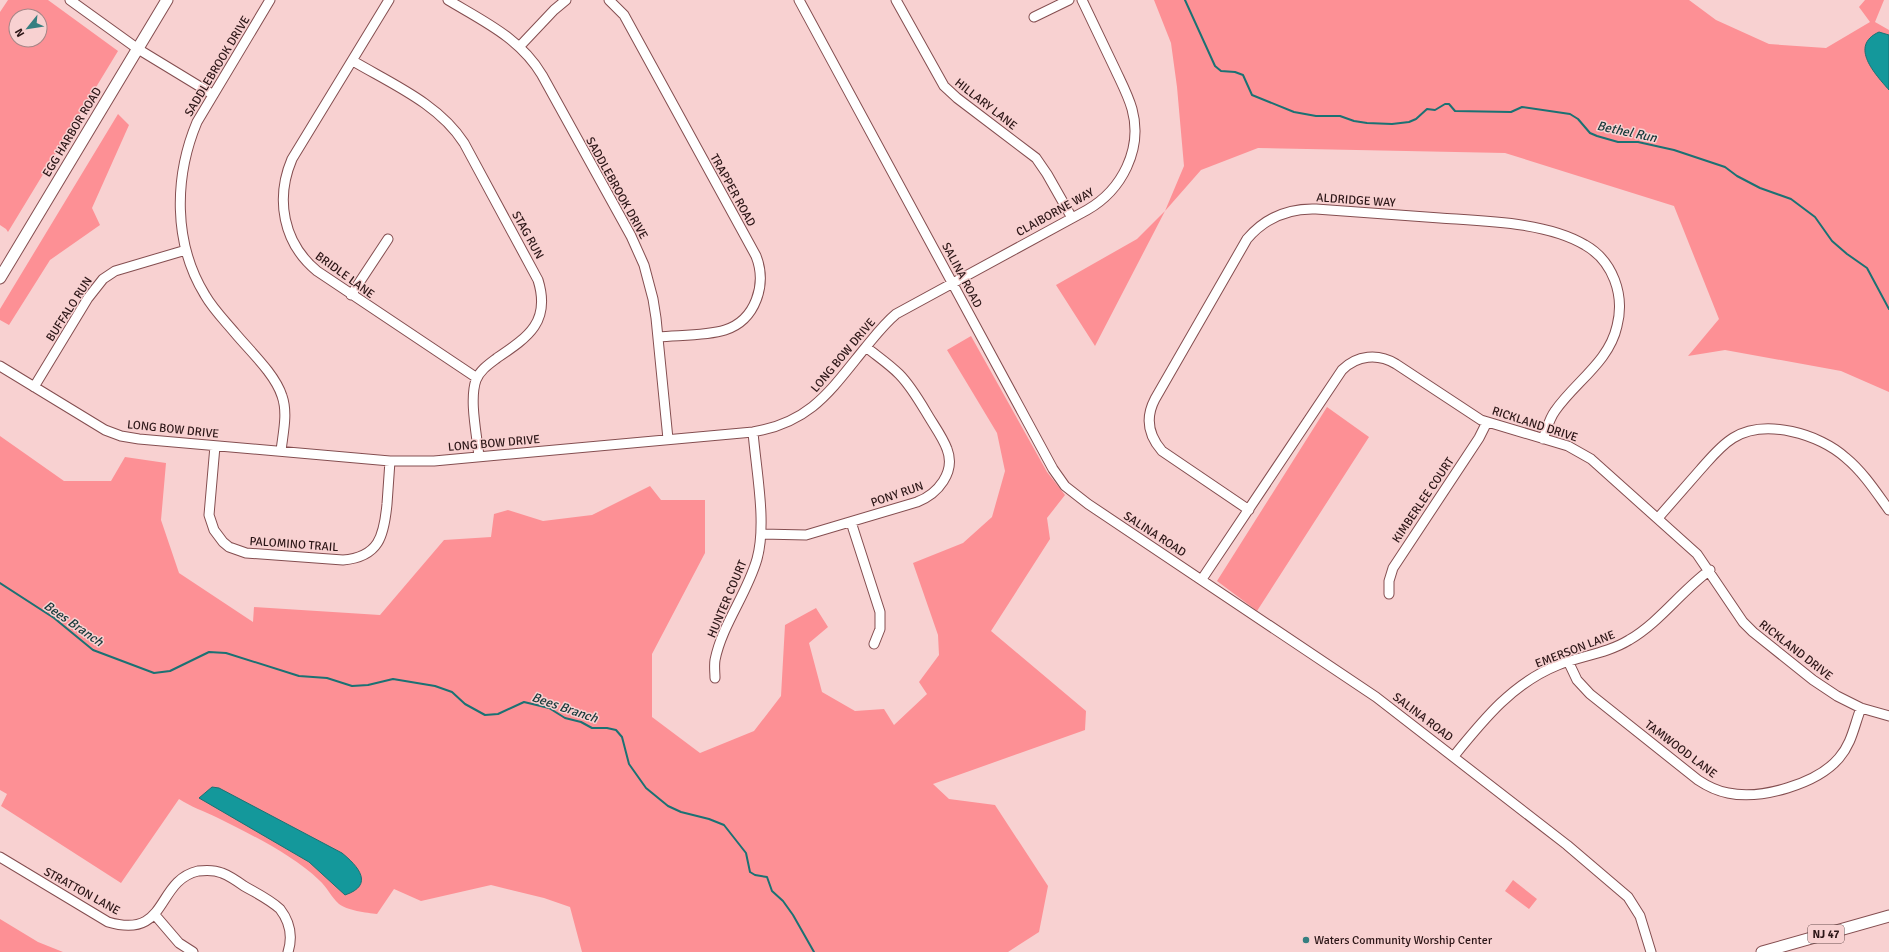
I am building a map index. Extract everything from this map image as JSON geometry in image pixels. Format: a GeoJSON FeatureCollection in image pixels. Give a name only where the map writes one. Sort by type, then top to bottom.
{"type":"FeatureCollection","features":[{"type":"Feature","properties":{"kind":"main road","name":"EGG HARBOR ROAD"},"geometry":{"type":"LineString","coordinates":[[0,278],[167,0]]}},
{"type":"Feature","properties":{"kind":"main road","name":"NJ 47"},"geometry":{"type":"LineString","coordinates":[[1762,952],[1889,916]]}},
{"type":"Feature","properties":{"kind":"street"},"geometry":{"type":"LineString","coordinates":[[70,0],[138,49],[212,94]]}},
{"type":"Feature","properties":{"kind":"street","name":"SADDLEBROOK DRIVE"},"geometry":{"type":"LineString","coordinates":[[270,0],[212,94],[192,133],[182,177],[180,212],[186,250],[195,276],[209,302],[272,376],[283,397],[284,413],[281,451]]}},
{"type":"Feature","properties":{"kind":"street","name":"BRIDLE LANE"},"geometry":{"type":"LineString","coordinates":[[389,0],[353,61],[296,151],[286,174],[283,194],[286,224],[300,253],[316,271],[477,378]]}},
{"type":"Feature","properties":{"kind":"street","name":"SADDLEBROOK DRIVE"},"geometry":{"type":"LineString","coordinates":[[448,0],[499,30],[520,46],[542,75],[638,250],[654,299],[668,439]]}},
{"type":"Feature","properties":{"kind":"street"},"geometry":{"type":"LineString","coordinates":[[520,46],[554,10],[566,0]]}},
{"type":"Feature","properties":{"kind":"street","name":"TRAPPER ROAD"},"geometry":{"type":"LineString","coordinates":[[609,0],[624,16],[756,256],[760,270],[761,283],[757,300],[751,311],[740,322],[720,331],[658,337]]}},
{"type":"Feature","properties":{"kind":"street"},"geometry":{"type":"LineString","coordinates":[[801,2],[811,0]]}},
{"type":"Feature","properties":{"kind":"street","name":"HILLARY LANE"},"geometry":{"type":"LineString","coordinates":[[896,0],[944,86],[957,98],[1036,158],[1047,174],[1072,218]]}},
{"type":"Feature","properties":{"kind":"street"},"geometry":{"type":"LineString","coordinates":[[1034,17],[1069,0]]}},
{"type":"Feature","properties":{"kind":"street","name":"CLAIBORNE WAY"},"geometry":{"type":"LineString","coordinates":[[953,282],[1096,205],[1115,187],[1129,163],[1134,142],[1134,120],[1128,98],[1082,0]]}},
{"type":"Feature","properties":{"kind":"street","name":"SALINA ROAD"},"geometry":{"type":"LineString","coordinates":[[801,2],[1053,469],[1065,486],[1088,504],[1376,697],[1567,845],[1628,897],[1640,916],[1651,952]]}},
{"type":"Feature","properties":{"kind":"street","name":"STAG RUN"},"geometry":{"type":"LineString","coordinates":[[353,61],[424,103],[441,115],[454,129],[464,143],[538,280],[543,297],[542,306],[535,327],[526,338],[486,367],[477,378]]}},
{"type":"Feature","properties":{"kind":"street","name":"ALDRIDGE WAY"},"geometry":{"type":"LineString","coordinates":[[1249,510],[1162,451],[1150,433],[1149,412],[1247,239],[1268,220],[1289,211],[1310,209],[1499,222],[1564,236],[1584,244],[1594,251],[1607,266],[1616,283],[1620,307],[1617,327],[1612,342],[1604,355],[1554,411],[1544,439]]}},
{"type":"Feature","properties":{"kind":"street"},"geometry":{"type":"LineString","coordinates":[[351,295],[388,239]]}},
{"type":"Feature","properties":{"kind":"street","name":"BUFFALO RUN"},"geometry":{"type":"LineString","coordinates":[[34,387],[88,298],[102,279],[115,271],[186,250]]}},
{"type":"Feature","properties":{"kind":"street","name":"LONG BOW DRIVE"},"geometry":{"type":"LineString","coordinates":[[0,366],[95,424],[121,436],[215,446],[390,461],[418,462],[752,432],[788,423],[814,408],[866,347],[880,328],[896,314],[953,282]]}},
{"type":"Feature","properties":{"kind":"street","name":"PONY RUN"},"geometry":{"type":"LineString","coordinates":[[761,534],[806,535],[918,502],[932,495],[946,478],[949,464],[948,450],[910,386],[899,374],[866,347]]}},
{"type":"Feature","properties":{"kind":"street","name":"RICKLAND DRIVE"},"geometry":{"type":"LineString","coordinates":[[1202,579],[1340,374],[1349,364],[1357,360],[1374,356],[1388,360],[1474,416],[1487,422],[1568,446],[1587,456],[1694,551],[1710,570],[1743,622],[1753,632],[1821,686],[1862,708],[1889,716]]}},
{"type":"Feature","properties":{"kind":"street"},"geometry":{"type":"LineString","coordinates":[[477,378],[473,398],[479,456]]}},
{"type":"Feature","properties":{"kind":"street","name":"KIMBERLEE COURT"},"geometry":{"type":"LineString","coordinates":[[1389,594],[1390,575],[1393,568],[1479,438],[1487,422]]}},
{"type":"Feature","properties":{"kind":"street"},"geometry":{"type":"LineString","coordinates":[[1658,518],[1725,444],[1741,433],[1765,428],[1810,438],[1835,450],[1852,464],[1889,510]]}},
{"type":"Feature","properties":{"kind":"street","name":"HUNTER COURT"},"geometry":{"type":"LineString","coordinates":[[715,678],[715,662],[719,646],[753,572],[760,546],[761,534],[752,432]]}},
{"type":"Feature","properties":{"kind":"street","name":"PALOMINO TRAIL"},"geometry":{"type":"LineString","coordinates":[[215,446],[209,510],[211,523],[218,537],[223,542],[230,547],[246,553],[343,560],[359,558],[365,555],[376,546],[384,532],[390,461]]}},
{"type":"Feature","properties":{"kind":"street"},"geometry":{"type":"LineString","coordinates":[[851,522],[880,612],[880,629],[874,644]]}},
{"type":"Feature","properties":{"kind":"street","name":"EMERSON LANE"},"geometry":{"type":"LineString","coordinates":[[1454,756],[1481,722],[1506,697],[1534,677],[1568,662],[1612,648],[1629,640],[1644,630],[1696,580],[1710,570]]}},
{"type":"Feature","properties":{"kind":"street","name":"TAMWOOD LANE"},"geometry":{"type":"LineString","coordinates":[[1568,662],[1577,680],[1590,694],[1698,780],[1712,788],[1728,793],[1750,794],[1791,787],[1806,782],[1823,773],[1836,762],[1848,746],[1862,708]]}},
{"type":"Feature","properties":{"kind":"street","name":"STRATTON LANE"},"geometry":{"type":"LineString","coordinates":[[0,857],[108,922],[122,926],[130,926],[140,924],[154,916]]}},
{"type":"Feature","properties":{"kind":"street"},"geometry":{"type":"LineString","coordinates":[[193,952],[179,943],[154,916],[172,888],[184,876],[200,871],[216,871],[228,876],[280,909],[290,930],[288,952]]}},
{"type":"Feature","properties":{"kind":"shaded area"},"geometry":{"type":"Polygon","coordinates":[[[8,0],[48,0],[118,51],[8,232],[0,225],[0,12],[8,0]]]}},
{"type":"Feature","properties":{"kind":"shaded area"},"geometry":{"type":"Polygon","coordinates":[[[1154,0],[1689,0],[1716,20],[1769,44],[1826,48],[1870,22],[1859,7],[1865,0],[1884,0],[1875,22],[1889,30],[1889,392],[1841,371],[1725,350],[1688,356],[1719,319],[1674,206],[1505,153],[1258,148],[1201,170],[1165,211],[1184,166],[1177,87],[1171,43],[1154,0]]]}},
{"type":"Feature","properties":{"kind":"shaded area"},"geometry":{"type":"Polygon","coordinates":[[[118,114],[129,125],[92,208],[100,225],[50,260],[9,325],[0,320],[0,309],[118,114]]]}},
{"type":"Feature","properties":{"kind":"shaded area"},"geometry":{"type":"Polygon","coordinates":[[[1165,211],[1095,346],[1056,285],[1137,239],[1165,211]]]}},
{"type":"Feature","properties":{"kind":"shaded area"},"geometry":{"type":"Polygon","coordinates":[[[971,336],[1047,472],[1065,495],[1047,518],[1050,539],[991,631],[1086,711],[1085,730],[933,784],[949,799],[995,805],[1048,886],[1039,932],[1008,952],[582,952],[570,907],[544,898],[491,885],[421,901],[394,889],[377,914],[351,910],[339,904],[322,883],[297,862],[244,831],[179,799],[121,883],[1,806],[7,794],[0,790],[0,436],[64,481],[111,481],[125,457],[166,463],[161,520],[179,573],[253,622],[254,607],[380,615],[444,540],[491,537],[494,514],[508,510],[543,521],[592,515],[650,486],[661,500],[705,500],[705,553],[652,654],[652,717],[700,753],[754,731],[781,696],[785,625],[816,608],[828,627],[809,643],[822,692],[855,711],[884,709],[894,725],[927,694],[919,682],[939,655],[938,635],[913,563],[963,543],[992,517],[1005,471],[997,433],[947,350],[971,336]]]}},
{"type":"Feature","properties":{"kind":"shaded area"},"geometry":{"type":"Polygon","coordinates":[[[1327,407],[1369,437],[1257,611],[1217,581],[1327,407]]]}},
{"type":"Feature","properties":{"kind":"shaded area"},"geometry":{"type":"Polygon","coordinates":[[[1513,880],[1537,899],[1529,909],[1505,891],[1513,880]]]}},
{"type":"Feature","properties":{"kind":"shaded area"},"geometry":{"type":"Polygon","coordinates":[[[0,919],[38,942],[63,952],[0,952],[0,919]]]}},
{"type":"Feature","properties":{"kind":"water"},"geometry":{"type":"Polygon","coordinates":[[[1879,32],[1889,35],[1889,90],[1872,69],[1865,53],[1866,45],[1870,38],[1879,32]]]}},
{"type":"Feature","properties":{"kind":"water"},"geometry":{"type":"Polygon","coordinates":[[[212,787],[219,788],[342,853],[358,869],[361,875],[359,886],[354,891],[345,895],[309,862],[199,798],[212,787]]]}},
{"type":"Feature","properties":{"kind":"waterway","name":"Bethel Run"},"geometry":{"type":"LineString","coordinates":[[1185,0],[1215,66],[1221,71],[1235,72],[1243,75],[1252,95],[1294,112],[1316,116],[1340,116],[1354,121],[1367,123],[1392,124],[1409,122],[1416,119],[1427,109],[1435,110],[1445,104],[1449,104],[1455,111],[1511,112],[1522,107],[1570,114],[1578,119],[1590,133],[1597,136],[1618,142],[1638,142],[1674,150],[1725,167],[1737,176],[1760,188],[1791,199],[1815,217],[1832,241],[1867,268],[1889,309]]}},
{"type":"Feature","properties":{"kind":"waterway","name":"Bees Branch"},"geometry":{"type":"LineString","coordinates":[[0,583],[54,618],[93,650],[154,673],[170,671],[209,652],[226,653],[299,676],[327,678],[352,686],[368,685],[393,679],[435,686],[452,692],[465,704],[485,715],[498,714],[524,702],[549,708],[565,718],[581,722],[592,728],[607,728],[616,730],[622,737],[629,764],[646,788],[668,806],[681,812],[709,819],[724,825],[746,853],[750,872],[755,875],[767,877],[772,891],[783,901],[793,915],[814,952]]}},
{"type":"Feature","properties":{"kind":"place","name":"Waters Community Worship Center"},"geometry":{"type":"Point","coordinates":[1306,940]}}]}
